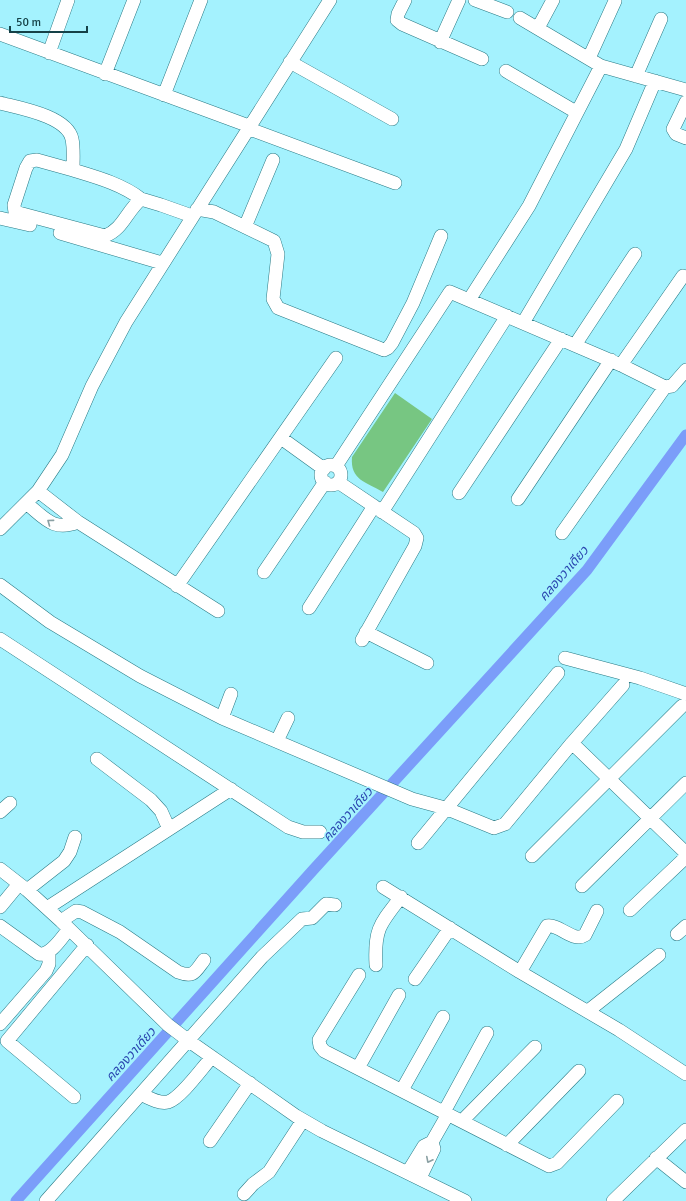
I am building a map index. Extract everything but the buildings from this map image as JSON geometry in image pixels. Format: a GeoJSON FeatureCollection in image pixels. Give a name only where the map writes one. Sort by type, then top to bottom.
{"type":"FeatureCollection","features":[{"type":"Feature","properties":{"kind":"street"},"geometry":{"type":"LineString","coordinates":[[48,53],[68,0]]}},
{"type":"Feature","properties":{"kind":"street"},"geometry":{"type":"LineString","coordinates":[[105,74],[134,0]]}},
{"type":"Feature","properties":{"kind":"street"},"geometry":{"type":"LineString","coordinates":[[164,95],[201,0]]}},
{"type":"Feature","properties":{"kind":"street"},"geometry":{"type":"LineString","coordinates":[[0,529],[38,491],[62,455],[92,386],[126,322],[248,127],[330,0]]}},
{"type":"Feature","properties":{"kind":"street"},"geometry":{"type":"LineString","coordinates":[[405,0],[398,14],[397,20],[440,42],[482,59]]}},
{"type":"Feature","properties":{"kind":"street"},"geometry":{"type":"LineString","coordinates":[[440,42],[459,0]]}},
{"type":"Feature","properties":{"kind":"street"},"geometry":{"type":"LineString","coordinates":[[475,0],[507,12]]}},
{"type":"Feature","properties":{"kind":"street"},"geometry":{"type":"LineString","coordinates":[[538,28],[553,0]]}},
{"type":"Feature","properties":{"kind":"street"},"geometry":{"type":"LineString","coordinates":[[589,58],[615,1]]}},
{"type":"Feature","properties":{"kind":"street"},"geometry":{"type":"LineString","coordinates":[[520,18],[601,66],[686,90]]}},
{"type":"Feature","properties":{"kind":"street"},"geometry":{"type":"LineString","coordinates":[[636,76],[661,19]]}},
{"type":"Feature","properties":{"kind":"street"},"geometry":{"type":"LineString","coordinates":[[0,34],[395,183]]}},
{"type":"Feature","properties":{"kind":"street"},"geometry":{"type":"LineString","coordinates":[[290,62],[392,119]]}},
{"type":"Feature","properties":{"kind":"street"},"geometry":{"type":"LineString","coordinates":[[469,300],[529,206],[556,157],[576,112],[601,66]]}},
{"type":"Feature","properties":{"kind":"street"},"geometry":{"type":"LineString","coordinates":[[506,71],[576,112]]}},
{"type":"Feature","properties":{"kind":"street"},"geometry":{"type":"LineString","coordinates":[[523,323],[626,149],[655,81]]}},
{"type":"Feature","properties":{"kind":"street"},"geometry":{"type":"LineString","coordinates":[[686,102],[673,128],[676,134],[686,138]]}},
{"type":"Feature","properties":{"kind":"street"},"geometry":{"type":"LineString","coordinates":[[0,103],[45,116],[62,124],[68,130],[72,139],[74,170]]}},
{"type":"Feature","properties":{"kind":"street"},"geometry":{"type":"LineString","coordinates":[[141,200],[132,207],[115,232],[105,236],[15,212],[14,205],[26,168],[30,162],[37,160],[74,170],[126,189],[141,200],[194,213],[214,212],[274,241],[278,254],[273,299],[278,308],[384,350],[392,343],[413,304],[441,236]]}},
{"type":"Feature","properties":{"kind":"street"},"geometry":{"type":"LineString","coordinates":[[245,227],[273,160]]}},
{"type":"Feature","properties":{"kind":"street"},"geometry":{"type":"LineString","coordinates":[[0,218],[162,264]]}},
{"type":"Feature","properties":{"kind":"street"},"geometry":{"type":"LineString","coordinates":[[575,345],[635,254]]}},
{"type":"Feature","properties":{"kind":"street"},"geometry":{"type":"LineString","coordinates":[[518,499],[616,363],[683,276]]}},
{"type":"Feature","properties":{"kind":"street"},"geometry":{"type":"LineString","coordinates":[[281,438],[330,468],[341,474],[338,482],[330,485],[325,482],[321,474],[330,468],[450,292],[616,363],[666,387],[672,386],[686,370]]}},
{"type":"Feature","properties":{"kind":"street"},"geometry":{"type":"LineString","coordinates":[[309,608],[378,509],[507,316]]}},
{"type":"Feature","properties":{"kind":"street"},"geometry":{"type":"LineString","coordinates":[[459,493],[561,339]]}},
{"type":"Feature","properties":{"kind":"street"},"geometry":{"type":"LineString","coordinates":[[177,586],[336,358]]}},
{"type":"Feature","properties":{"kind":"street"},"geometry":{"type":"LineString","coordinates":[[562,534],[666,387]]}},
{"type":"Feature","properties":{"kind":"street"},"geometry":{"type":"LineString","coordinates":[[264,572],[325,482]]}},
{"type":"Feature","properties":{"kind":"street"},"geometry":{"type":"LineString","coordinates":[[338,482],[414,533],[417,538],[413,551],[364,636],[427,663]]}},
{"type":"Feature","properties":{"kind":"street"},"geometry":{"type":"LineString","coordinates":[[38,491],[78,522],[218,611]]}},
{"type":"Feature","properties":{"kind":"street"},"geometry":{"type":"LineString","coordinates":[[26,503],[54,526],[69,526],[78,522]]}},
{"type":"Feature","properties":{"kind":"street"},"geometry":{"type":"LineString","coordinates":[[0,586],[50,622],[92,648],[140,676],[222,718],[412,799],[444,808],[494,828],[505,824],[572,742],[623,686]]}},
{"type":"Feature","properties":{"kind":"street"},"geometry":{"type":"LineString","coordinates":[[0,639],[288,827],[303,832],[320,832]]}},
{"type":"Feature","properties":{"kind":"street"},"geometry":{"type":"LineString","coordinates":[[532,856],[610,780],[684,700],[640,678],[565,658]]}},
{"type":"Feature","properties":{"kind":"street"},"geometry":{"type":"LineString","coordinates":[[418,843],[444,808],[558,673]]}},
{"type":"Feature","properties":{"kind":"street"},"geometry":{"type":"LineString","coordinates":[[222,718],[231,694]]}},
{"type":"Feature","properties":{"kind":"street"},"geometry":{"type":"LineString","coordinates":[[277,741],[288,718]]}},
{"type":"Feature","properties":{"kind":"street"},"geometry":{"type":"LineString","coordinates":[[572,742],[686,853]]}},
{"type":"Feature","properties":{"kind":"street"},"geometry":{"type":"LineString","coordinates":[[97,759],[151,800],[161,811],[169,829]]}},
{"type":"Feature","properties":{"kind":"street"},"geometry":{"type":"LineString","coordinates":[[582,886],[686,783]]}},
{"type":"Feature","properties":{"kind":"street"},"geometry":{"type":"LineString","coordinates":[[47,908],[230,789]]}},
{"type":"Feature","properties":{"kind":"street"},"geometry":{"type":"LineString","coordinates":[[0,812],[10,803]]}},
{"type":"Feature","properties":{"kind":"street"},"geometry":{"type":"LineString","coordinates":[[0,907],[23,887],[64,861],[70,852],[75,837]]}},
{"type":"Feature","properties":{"kind":"street"},"geometry":{"type":"LineString","coordinates":[[630,910],[686,856]]}},
{"type":"Feature","properties":{"kind":"street"},"geometry":{"type":"LineString","coordinates":[[0,869],[47,908],[168,1024],[186,1039],[303,1120],[322,1131],[465,1201]]}},
{"type":"Feature","properties":{"kind":"street"},"geometry":{"type":"LineString","coordinates":[[383,887],[520,972],[588,1012],[686,1074]]}},
{"type":"Feature","properties":{"kind":"street"},"geometry":{"type":"LineString","coordinates":[[376,965],[375,945],[377,932],[401,897]]}},
{"type":"Feature","properties":{"kind":"street"},"geometry":{"type":"LineString","coordinates":[[46,1201],[142,1094],[186,1039],[262,956],[302,919],[312,918],[326,904],[335,905]]}},
{"type":"Feature","properties":{"kind":"street"},"geometry":{"type":"LineString","coordinates":[[520,972],[547,926],[552,926],[577,938],[582,938],[585,935],[597,910]]}},
{"type":"Feature","properties":{"kind":"street"},"geometry":{"type":"LineString","coordinates":[[0,1024],[46,971],[49,964],[49,952],[65,925],[76,911],[82,912],[120,932],[178,972],[187,975],[193,974],[204,960]]}},
{"type":"Feature","properties":{"kind":"street"},"geometry":{"type":"LineString","coordinates":[[0,926],[39,954],[43,955],[49,952]]}},
{"type":"Feature","properties":{"kind":"street"},"geometry":{"type":"LineString","coordinates":[[415,979],[450,928]]}},
{"type":"Feature","properties":{"kind":"street"},"geometry":{"type":"LineString","coordinates":[[74,1096],[3,1045],[87,945]]}},
{"type":"Feature","properties":{"kind":"street"},"geometry":{"type":"LineString","coordinates":[[588,1012],[659,955]]}},
{"type":"Feature","properties":{"kind":"street"},"geometry":{"type":"LineString","coordinates":[[359,975],[319,1040],[320,1046],[324,1051],[549,1166],[556,1163],[617,1101]]}},
{"type":"Feature","properties":{"kind":"street"},"geometry":{"type":"LineString","coordinates":[[358,1068],[398,995]]}},
{"type":"Feature","properties":{"kind":"street"},"geometry":{"type":"LineString","coordinates":[[402,1090],[443,1017]]}},
{"type":"Feature","properties":{"kind":"street"},"geometry":{"type":"LineString","coordinates":[[408,1172],[424,1146],[432,1142],[487,1033]]}},
{"type":"Feature","properties":{"kind":"street"},"geometry":{"type":"LineString","coordinates":[[462,1121],[535,1047]]}},
{"type":"Feature","properties":{"kind":"street"},"geometry":{"type":"LineString","coordinates":[[142,1094],[157,1101],[168,1102],[172,1100],[177,1097],[212,1057]]}},
{"type":"Feature","properties":{"kind":"street"},"geometry":{"type":"LineString","coordinates":[[507,1145],[579,1071]]}},
{"type":"Feature","properties":{"kind":"street"},"geometry":{"type":"LineString","coordinates":[[210,1141],[250,1083]]}},
{"type":"Feature","properties":{"kind":"street"},"geometry":{"type":"LineString","coordinates":[[244,1194],[253,1184],[269,1172],[303,1120]]}},
{"type":"Feature","properties":{"kind":"street"},"geometry":{"type":"LineString","coordinates":[[613,1201],[686,1130]]}},
{"type":"Feature","properties":{"kind":"street"},"geometry":{"type":"LineString","coordinates":[[420,1178],[434,1149],[432,1142]]}},
{"type":"Feature","properties":{"kind":"street"},"geometry":{"type":"LineString","coordinates":[[656,1158],[686,1182]]}},
{"type":"Feature","properties":{"kind":"green space"},"geometry":{"type":"Polygon","coordinates":[[[395,393],[432,419],[383,492],[365,483],[356,476],[352,465],[352,457],[395,393]]]}},
{"type":"Feature","properties":{"kind":"waterway","name":"คลองวาเดียว"},"geometry":{"type":"LineString","coordinates":[[16,1201],[314,869],[587,570],[686,435]]}}]}
